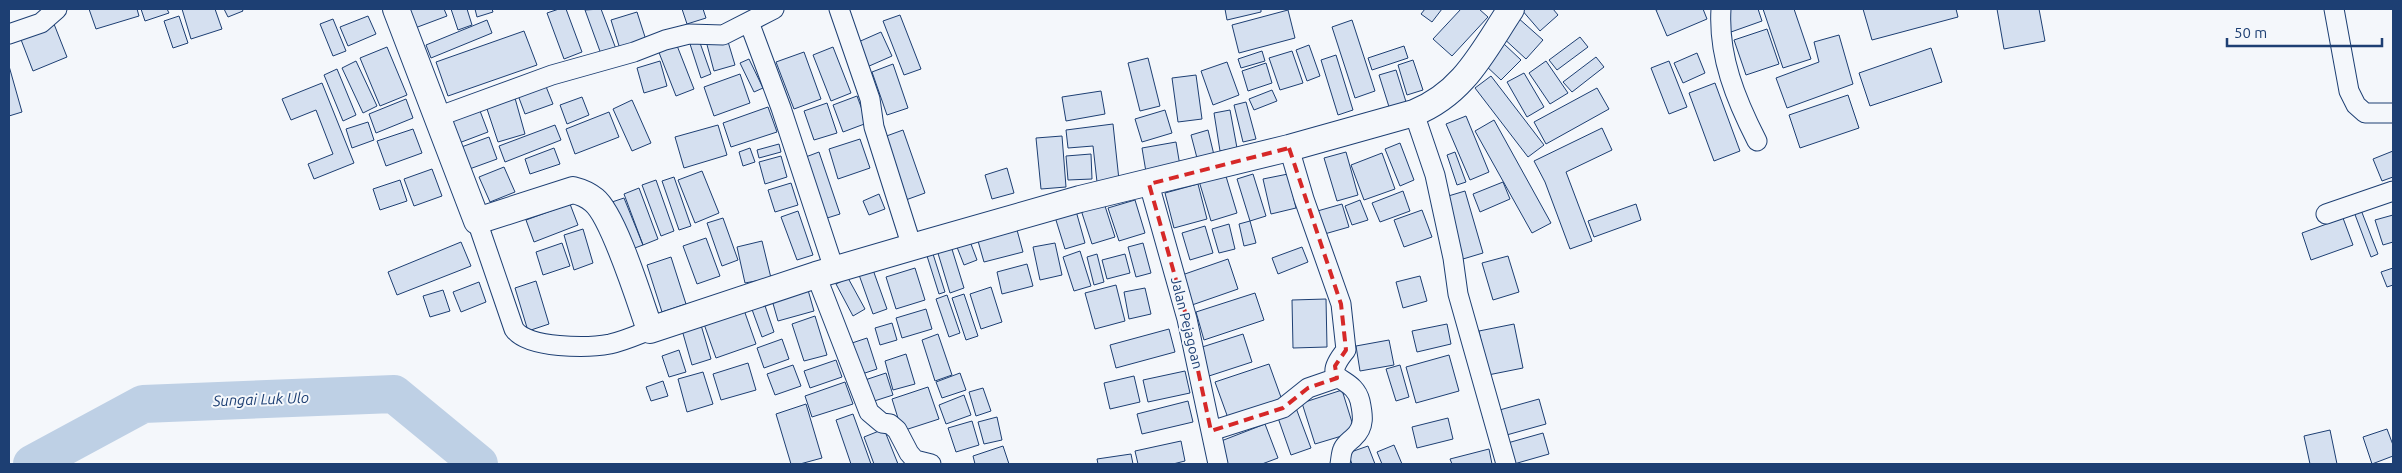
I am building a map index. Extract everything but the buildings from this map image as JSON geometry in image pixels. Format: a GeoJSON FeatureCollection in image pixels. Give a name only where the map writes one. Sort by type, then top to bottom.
{"type":"FeatureCollection","features":[{"type":"Feature","properties":{"kind":"street"},"geometry":{"type":"LineString","coordinates":[[9,34],[41,23],[57,9]]}},
{"type":"Feature","properties":{"kind":"street"},"geometry":{"type":"LineString","coordinates":[[396,9],[477,221],[514,329],[520,336],[550,344],[584,347],[611,344],[825,272],[1080,199],[1149,184],[1289,148],[1425,109],[1466,78],[1512,9]]}},
{"type":"Feature","properties":{"kind":"street"},"geometry":{"type":"LineString","coordinates":[[437,117],[552,75],[634,52],[665,40],[689,34],[723,35],[774,9]]}},
{"type":"Feature","properties":{"kind":"street"},"geometry":{"type":"LineString","coordinates":[[839,9],[870,99],[874,127],[912,247]]}},
{"type":"Feature","properties":{"kind":"street"},"geometry":{"type":"LineString","coordinates":[[1721,9],[1720,28],[1728,71],[1738,104],[1757,141]]}},
{"type":"Feature","properties":{"kind":"street"},"geometry":{"type":"LineString","coordinates":[[2334,9],[2349,91],[2356,105],[2365,113],[2393,113]]}},
{"type":"Feature","properties":{"kind":"street"},"geometry":{"type":"LineString","coordinates":[[749,22],[781,108],[825,272],[869,412],[882,423],[890,424],[897,430],[909,453],[915,460],[931,464]]}},
{"type":"Feature","properties":{"kind":"street"},"geometry":{"type":"LineString","coordinates":[[1414,113],[1435,175],[1453,258],[1458,294],[1506,464]]}},
{"type":"Feature","properties":{"kind":"street"},"geometry":{"type":"LineString","coordinates":[[1289,148],[1304,199],[1341,304],[1346,350],[1335,366],[1334,373],[1337,378],[1351,385],[1356,390],[1363,422],[1360,431],[1343,449],[1340,464]]}},
{"type":"Feature","properties":{"kind":"street","name":"Jalan Pejagoan"},"geometry":{"type":"LineString","coordinates":[[1149,184],[1188,319],[1218,464]]}},
{"type":"Feature","properties":{"kind":"street"},"geometry":{"type":"LineString","coordinates":[[477,221],[574,190],[586,194],[596,201],[610,226],[650,330]]}},
{"type":"Feature","properties":{"kind":"street"},"geometry":{"type":"LineString","coordinates":[[2326,214],[2393,191]]}},
{"type":"Feature","properties":{"kind":"street"},"geometry":{"type":"LineString","coordinates":[[1211,431],[1283,408],[1308,388],[1337,378]]}},
{"type":"Feature","properties":{"kind":"highlighted area"},"geometry":{"type":"Polygon","coordinates":[[[1289,148],[1341,304],[1346,350],[1335,366],[1337,378],[1308,388],[1283,408],[1211,431],[1187,319],[1149,184],[1289,148]]]}},
{"type":"Feature","properties":{"kind":"waterway","name":"Sungai Luk Ulo"},"geometry":{"type":"LineString","coordinates":[[32,464],[143,404],[394,394],[479,464]]}}]}
